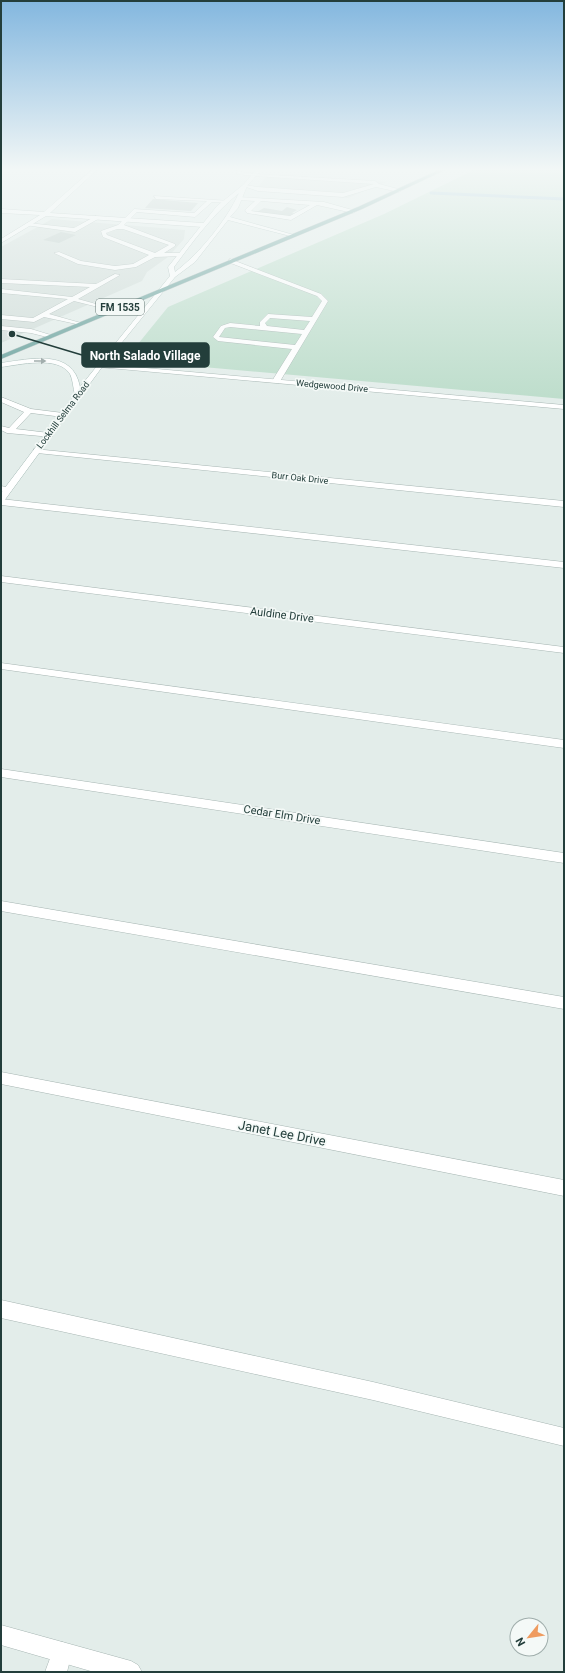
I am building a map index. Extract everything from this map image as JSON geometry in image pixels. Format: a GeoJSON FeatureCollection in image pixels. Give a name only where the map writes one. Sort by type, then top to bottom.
{"type":"FeatureCollection","features":[{"type":"Feature","properties":{"kind":"main road","name":"FM 1535"},"geometry":{"type":"LineString","coordinates":[[1,357],[265,247]]}},
{"type":"Feature","properties":{"kind":"street"},"geometry":{"type":"LineString","coordinates":[[137,247],[157,254],[180,255]]}},
{"type":"Feature","properties":{"kind":"street"},"geometry":{"type":"LineString","coordinates":[[57,253],[80,263],[115,268],[134,266],[169,247]]}},
{"type":"Feature","properties":{"kind":"street","name":"Lockhill Selma Road"},"geometry":{"type":"LineString","coordinates":[[173,276],[171,267],[186,247]]}},
{"type":"Feature","properties":{"kind":"street","name":"Lockhill Selma Road"},"geometry":{"type":"LineString","coordinates":[[1,499],[4,489],[37,451],[100,366],[162,289],[173,276],[193,261],[204,247]]}},
{"type":"Feature","properties":{"kind":"street"},"geometry":{"type":"LineString","coordinates":[[230,261],[319,295],[325,301],[276,382]]}},
{"type":"Feature","properties":{"kind":"street"},"geometry":{"type":"LineString","coordinates":[[2,315],[34,320],[44,313],[74,299],[117,275]]}},
{"type":"Feature","properties":{"kind":"street"},"geometry":{"type":"LineString","coordinates":[[1,281],[66,283],[97,286]]}},
{"type":"Feature","properties":{"kind":"street"},"geometry":{"type":"LineString","coordinates":[[1,291],[74,299],[112,310]]}},
{"type":"Feature","properties":{"kind":"street"},"geometry":{"type":"LineString","coordinates":[[21,298],[27,293]]}},
{"type":"Feature","properties":{"kind":"street"},"geometry":{"type":"LineString","coordinates":[[44,313],[79,324]]}},
{"type":"Feature","properties":{"kind":"street"},"geometry":{"type":"LineString","coordinates":[[264,328],[262,323],[268,316],[314,319]]}},
{"type":"Feature","properties":{"kind":"street"},"geometry":{"type":"LineString","coordinates":[[296,347],[218,339],[216,337],[223,327],[230,325],[305,332]]}},
{"type":"Feature","properties":{"kind":"street"},"geometry":{"type":"LineString","coordinates":[[1,328],[31,331],[51,336]]}},
{"type":"Feature","properties":{"kind":"street"},"geometry":{"type":"LineString","coordinates":[[1,365],[41,360],[62,364],[71,371],[78,395]]}},
{"type":"Feature","properties":{"kind":"street","name":"Wedgewood Drive"},"geometry":{"type":"LineString","coordinates":[[100,366],[564,407]]}},
{"type":"Feature","properties":{"kind":"street"},"geometry":{"type":"LineString","coordinates":[[1,399],[29,411],[63,415]]}},
{"type":"Feature","properties":{"kind":"street"},"geometry":{"type":"LineString","coordinates":[[10,430],[29,411]]}},
{"type":"Feature","properties":{"kind":"street"},"geometry":{"type":"LineString","coordinates":[[1,428],[49,435]]}},
{"type":"Feature","properties":{"kind":"street","name":"Burr Oak Drive"},"geometry":{"type":"LineString","coordinates":[[37,451],[564,504]]}},
{"type":"Feature","properties":{"kind":"street"},"geometry":{"type":"LineString","coordinates":[[1,502],[564,565]]}},
{"type":"Feature","properties":{"kind":"street","name":"Auldine Drive"},"geometry":{"type":"LineString","coordinates":[[1,579],[564,650]]}},
{"type":"Feature","properties":{"kind":"street"},"geometry":{"type":"LineString","coordinates":[[1,666],[564,744]]}},
{"type":"Feature","properties":{"kind":"street","name":"Cedar Elm Drive"},"geometry":{"type":"LineString","coordinates":[[1,772],[564,858]]}},
{"type":"Feature","properties":{"kind":"street"},"geometry":{"type":"LineString","coordinates":[[1,906],[564,1003]]}},
{"type":"Feature","properties":{"kind":"street","name":"Janet Lee Drive"},"geometry":{"type":"LineString","coordinates":[[1,1078],[564,1188]]}},
{"type":"Feature","properties":{"kind":"street"},"geometry":{"type":"LineString","coordinates":[[1,1310],[373,1391],[564,1437]]}},
{"type":"Feature","properties":{"kind":"street"},"geometry":{"type":"LineString","coordinates":[[1,1635],[130,1672]]}},
{"type":"Feature","properties":{"kind":"street"},"geometry":{"type":"LineString","coordinates":[[56,1672],[62,1652]]}},
{"type":"Feature","properties":{"kind":"shaded area"},"geometry":{"type":"Polygon","coordinates":[[[1,247],[177,247],[168,257],[147,272],[142,281],[1,343],[1,247]]]}},
{"type":"Feature","properties":{"kind":"green space"},"geometry":{"type":"Polygon","coordinates":[[[307,247],[564,247],[564,399],[125,360],[168,307],[307,247]]]}},
{"type":"Feature","properties":{"kind":"place","name":"North Salado Village"},"geometry":{"type":"Point","coordinates":[12,334]}}]}
